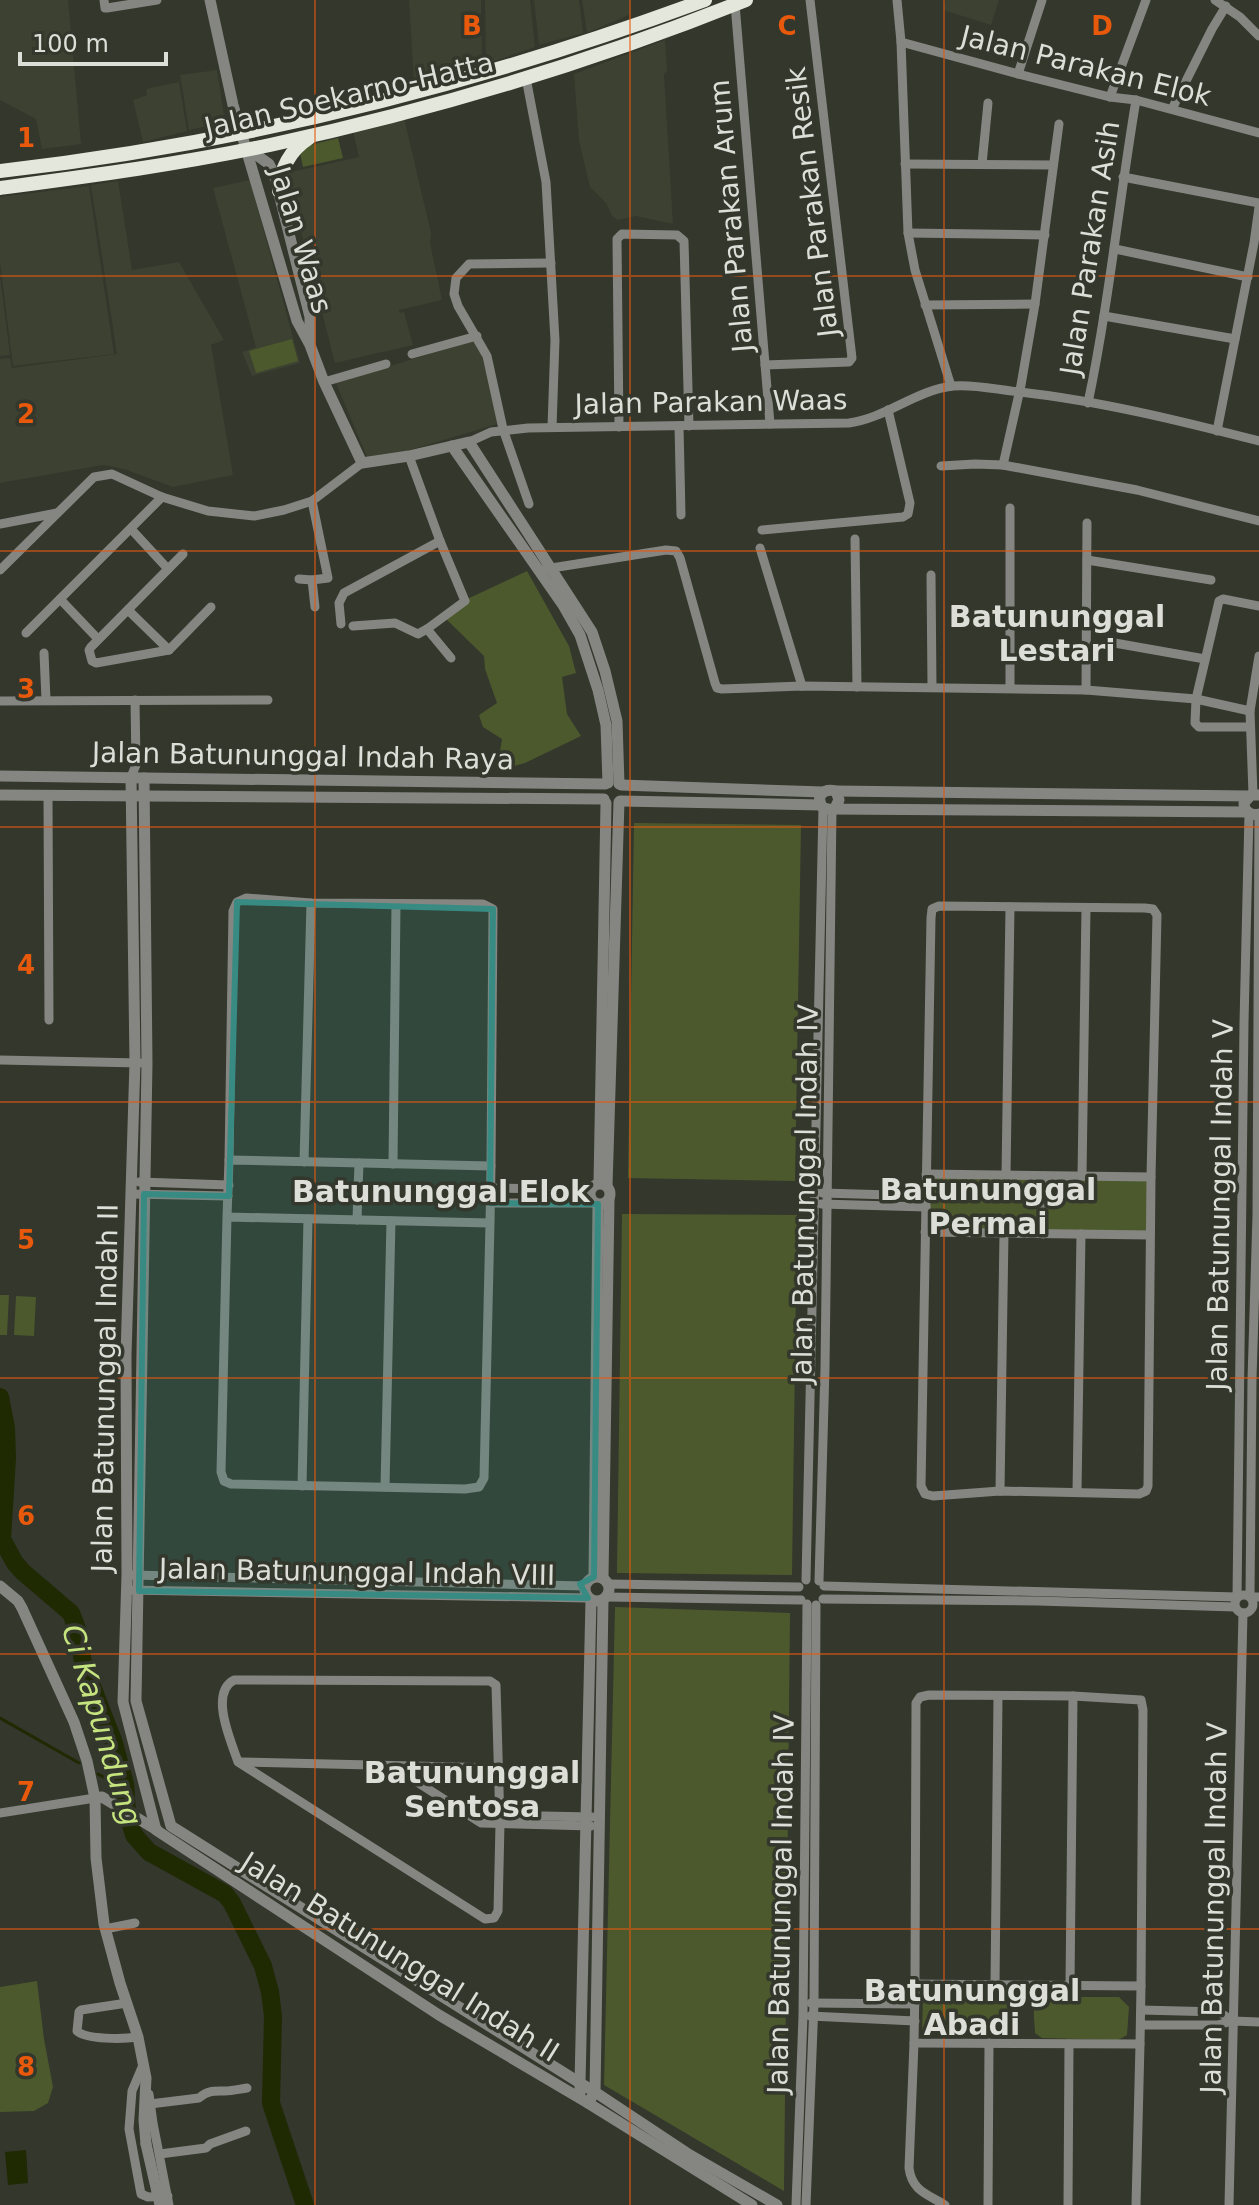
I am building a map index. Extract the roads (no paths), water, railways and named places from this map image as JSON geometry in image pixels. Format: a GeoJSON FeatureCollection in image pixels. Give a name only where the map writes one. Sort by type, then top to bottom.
{"type":"FeatureCollection","features":[{"type":"Feature","properties":{"kind":"highway","name":"Jalan Soekarno-Hatta"},"geometry":{"type":"LineString","coordinates":[[0,171],[242,133],[360,106],[475,77],[591,41],[705,0]]}},
{"type":"Feature","properties":{"kind":"highway","name":"Jalan Soekarno-Hatta"},"geometry":{"type":"LineString","coordinates":[[0,188],[248,149],[316,134],[526,78],[636,42],[741,2]]}},
{"type":"Feature","properties":{"kind":"highway"},"geometry":{"type":"LineString","coordinates":[[279,191],[280,175],[290,155],[297,146],[316,134]]}},
{"type":"Feature","properties":{"kind":"street"},"geometry":{"type":"LineString","coordinates":[[104,0],[107,8],[157,0]]}},
{"type":"Feature","properties":{"kind":"street","name":"Jalan Waas"},"geometry":{"type":"LineString","coordinates":[[210,0],[233,105],[297,321],[362,463]]}},
{"type":"Feature","properties":{"kind":"street","name":"Jalan Parakan Resik"},"geometry":{"type":"LineString","coordinates":[[765,365],[849,362],[852,358],[810,0]]}},
{"type":"Feature","properties":{"kind":"street"},"geometry":{"type":"LineString","coordinates":[[897,0],[908,233],[915,270],[951,386],[1020,392],[1088,403],[1259,441]]}},
{"type":"Feature","properties":{"kind":"street"},"geometry":{"type":"LineString","coordinates":[[1018,74],[1042,0]]}},
{"type":"Feature","properties":{"kind":"street"},"geometry":{"type":"LineString","coordinates":[[1110,97],[1146,0]]}},
{"type":"Feature","properties":{"kind":"street"},"geometry":{"type":"LineString","coordinates":[[1215,0],[1259,36]]}},
{"type":"Feature","properties":{"kind":"street","name":"Jalan Parakan Arum"},"geometry":{"type":"LineString","coordinates":[[741,2],[770,424]]}},
{"type":"Feature","properties":{"kind":"street"},"geometry":{"type":"LineString","coordinates":[[1172,109],[1226,6]]}},
{"type":"Feature","properties":{"kind":"street","name":"Jalan Parakan Elok"},"geometry":{"type":"LineString","coordinates":[[901,42],[1259,133]]}},
{"type":"Feature","properties":{"kind":"street"},"geometry":{"type":"LineString","coordinates":[[526,78],[546,182],[555,340],[552,427]]}},
{"type":"Feature","properties":{"kind":"street","name":"Jalan Parakan Asih"},"geometry":{"type":"LineString","coordinates":[[1088,403],[1115,249],[1136,100]]}},
{"type":"Feature","properties":{"kind":"street"},"geometry":{"type":"LineString","coordinates":[[982,164],[988,103]]}},
{"type":"Feature","properties":{"kind":"street"},"geometry":{"type":"LineString","coordinates":[[1003,465],[1020,392],[1035,304],[1059,124]]}},
{"type":"Feature","properties":{"kind":"street","name":"Jalan Waas"},"geometry":{"type":"LineString","coordinates":[[248,149],[269,164],[279,191],[310,317],[310,345]]}},
{"type":"Feature","properties":{"kind":"street"},"geometry":{"type":"LineString","coordinates":[[905,164],[1053,165]]}},
{"type":"Feature","properties":{"kind":"street"},"geometry":{"type":"LineString","coordinates":[[1123,177],[1259,205],[1217,431]]}},
{"type":"Feature","properties":{"kind":"street"},"geometry":{"type":"LineString","coordinates":[[908,233],[1045,235]]}},
{"type":"Feature","properties":{"kind":"street"},"geometry":{"type":"LineString","coordinates":[[619,427],[617,239],[622,234],[677,235],[684,241],[681,515]]}},
{"type":"Feature","properties":{"kind":"street"},"geometry":{"type":"LineString","coordinates":[[1115,249],[1248,277]]}},
{"type":"Feature","properties":{"kind":"street"},"geometry":{"type":"LineString","coordinates":[[529,504],[503,429],[487,356],[454,294],[456,278],[469,264],[551,263]]}},
{"type":"Feature","properties":{"kind":"street"},"geometry":{"type":"LineString","coordinates":[[925,305],[1035,304]]}},
{"type":"Feature","properties":{"kind":"street"},"geometry":{"type":"LineString","coordinates":[[1104,316],[1235,339]]}},
{"type":"Feature","properties":{"kind":"street"},"geometry":{"type":"LineString","coordinates":[[412,354],[477,336]]}},
{"type":"Feature","properties":{"kind":"street"},"geometry":{"type":"LineString","coordinates":[[324,382],[386,364]]}},
{"type":"Feature","properties":{"kind":"street","name":"Jalan Parakan Waas"},"geometry":{"type":"LineString","coordinates":[[469,442],[503,429],[854,422],[951,386]]}},
{"type":"Feature","properties":{"kind":"street"},"geometry":{"type":"LineString","coordinates":[[762,530],[903,517],[908,514],[910,503],[888,410]]}},
{"type":"Feature","properties":{"kind":"street"},"geometry":{"type":"LineString","coordinates":[[0,570],[94,477],[112,474],[162,497],[208,511],[254,516],[312,501],[362,463],[469,442],[574,624],[588,659],[606,725],[613,784],[624,794],[612,801]]}},
{"type":"Feature","properties":{"kind":"street"},"geometry":{"type":"LineString","coordinates":[[452,446],[544,570]]}},
{"type":"Feature","properties":{"kind":"street"},"geometry":{"type":"LineString","coordinates":[[353,626],[395,623],[418,634],[466,599],[440,541],[409,456]]}},
{"type":"Feature","properties":{"kind":"street"},"geometry":{"type":"LineString","coordinates":[[941,466],[1003,465],[1137,490],[1259,521]]}},
{"type":"Feature","properties":{"kind":"street"},"geometry":{"type":"LineString","coordinates":[[26,633],[162,497]]}},
{"type":"Feature","properties":{"kind":"street"},"geometry":{"type":"LineString","coordinates":[[299,579],[328,578],[312,501]]}},
{"type":"Feature","properties":{"kind":"street"},"geometry":{"type":"LineString","coordinates":[[1010,508],[1010,688]]}},
{"type":"Feature","properties":{"kind":"street"},"geometry":{"type":"LineString","coordinates":[[0,524],[57,513]]}},
{"type":"Feature","properties":{"kind":"street"},"geometry":{"type":"LineString","coordinates":[[25,519],[37,533]]}},
{"type":"Feature","properties":{"kind":"street"},"geometry":{"type":"LineString","coordinates":[[1086,690],[1087,523]]}},
{"type":"Feature","properties":{"kind":"street"},"geometry":{"type":"LineString","coordinates":[[131,529],[168,569]]}},
{"type":"Feature","properties":{"kind":"street"},"geometry":{"type":"LineString","coordinates":[[855,539],[857,687]]}},
{"type":"Feature","properties":{"kind":"street"},"geometry":{"type":"LineString","coordinates":[[341,624],[339,603],[344,593],[440,541]]}},
{"type":"Feature","properties":{"kind":"street"},"geometry":{"type":"LineString","coordinates":[[760,548],[802,686]]}},
{"type":"Feature","properties":{"kind":"street"},"geometry":{"type":"LineString","coordinates":[[544,570],[666,550],[676,551],[712,673],[717,688],[722,689],[802,686],[1086,690],[1253,704]]}},
{"type":"Feature","properties":{"kind":"street"},"geometry":{"type":"LineString","coordinates":[[183,554],[98,639],[89,650],[92,661],[96,663],[169,650],[211,607]]}},
{"type":"Feature","properties":{"kind":"street"},"geometry":{"type":"LineString","coordinates":[[1087,560],[1211,580]]}},
{"type":"Feature","properties":{"kind":"street"},"geometry":{"type":"LineString","coordinates":[[931,575],[932,687]]}},
{"type":"Feature","properties":{"kind":"street"},"geometry":{"type":"LineString","coordinates":[[312,580],[315,607]]}},
{"type":"Feature","properties":{"kind":"street"},"geometry":{"type":"LineString","coordinates":[[60,599],[98,639]]}},
{"type":"Feature","properties":{"kind":"street"},"geometry":{"type":"LineString","coordinates":[[1250,727],[1199,727],[1195,723],[1196,699],[1219,601],[1223,599],[1259,606]]}},
{"type":"Feature","properties":{"kind":"street"},"geometry":{"type":"LineString","coordinates":[[128,610],[169,650]]}},
{"type":"Feature","properties":{"kind":"street"},"geometry":{"type":"LineString","coordinates":[[427,629],[451,658]]}},
{"type":"Feature","properties":{"kind":"street"},"geometry":{"type":"LineString","coordinates":[[1109,642],[1205,659]]}},
{"type":"Feature","properties":{"kind":"street"},"geometry":{"type":"LineString","coordinates":[[44,653],[46,700]]}},
{"type":"Feature","properties":{"kind":"street"},"geometry":{"type":"LineString","coordinates":[[1256,795],[1250,727],[1259,656]]}},
{"type":"Feature","properties":{"kind":"street"},"geometry":{"type":"LineString","coordinates":[[134,771],[135,700]]}},
{"type":"Feature","properties":{"kind":"street"},"geometry":{"type":"LineString","coordinates":[[0,701],[268,700]]}},
{"type":"Feature","properties":{"kind":"street","name":"Jalan Batununggal Indah Raya"},"geometry":{"type":"LineString","coordinates":[[0,776],[134,771],[144,778],[613,784],[823,792]]}},
{"type":"Feature","properties":{"kind":"street","name":"Jalan Batununggal Indah II"},"geometry":{"type":"LineString","coordinates":[[134,771],[131,796],[144,1188],[133,1574],[123,1702],[156,1830],[439,2015],[588,2098]]}},
{"type":"Feature","properties":{"kind":"street","name":"Jalan Batununggal Indah II"},"geometry":{"type":"LineString","coordinates":[[133,1574],[126,1355],[131,1188],[141,1062],[144,778]]}},
{"type":"Feature","properties":{"kind":"street"},"geometry":{"type":"LineString","coordinates":[[612,801],[601,792],[613,784]]}},
{"type":"Feature","properties":{"kind":"street"},"geometry":{"type":"LineString","coordinates":[[836,791],[839,800],[828,807],[819,799],[823,792],[829,790],[1256,795]]}},
{"type":"Feature","properties":{"kind":"street","name":"Jalan Batununggal Indah Raya"},"geometry":{"type":"LineString","coordinates":[[0,795],[612,801],[1254,814]]}},
{"type":"Feature","properties":{"kind":"street"},"geometry":{"type":"LineString","coordinates":[[1254,814],[1244,803],[1256,795]]}},
{"type":"Feature","properties":{"kind":"street"},"geometry":{"type":"LineString","coordinates":[[48,796],[49,1020]]}},
{"type":"Feature","properties":{"kind":"street"},"geometry":{"type":"LineString","coordinates":[[600,1203],[590,1196],[599,1186],[612,801]]}},
{"type":"Feature","properties":{"kind":"street","name":"Jalan Batununggal Indah IV"},"geometry":{"type":"LineString","coordinates":[[812,1602],[798,1594],[803,1583],[828,807]]}},
{"type":"Feature","properties":{"kind":"street","name":"Jalan Batununggal Indah IV"},"geometry":{"type":"LineString","coordinates":[[806,2205],[812,1602],[821,1584],[825,1368],[828,807]]}},
{"type":"Feature","properties":{"kind":"street","name":"Jalan Batununggal Indah V"},"geometry":{"type":"LineString","coordinates":[[1248,1604],[1240,1379],[1241,1210],[1254,814]]}},
{"type":"Feature","properties":{"kind":"street","name":"Jalan Batununggal Indah V"},"geometry":{"type":"LineString","coordinates":[[1229,2205],[1258,1211],[1254,814]]}},
{"type":"Feature","properties":{"kind":"street"},"geometry":{"type":"LineString","coordinates":[[246,898],[396,905],[483,904],[493,909],[491,1188],[484,1478],[479,1487],[465,1489],[231,1484],[224,1481],[221,1472],[233,911],[237,902],[246,898]]}},
{"type":"Feature","properties":{"kind":"street"},"geometry":{"type":"LineString","coordinates":[[304,1162],[311,903]]}},
{"type":"Feature","properties":{"kind":"street"},"geometry":{"type":"LineString","coordinates":[[393,1164],[396,905]]}},
{"type":"Feature","properties":{"kind":"street"},"geometry":{"type":"LineString","coordinates":[[939,906],[1010,907],[1145,908],[1153,909],[1157,915],[1148,1486],[1146,1491],[1139,1494],[1000,1491],[933,1496],[925,1494],[921,1486],[932,909],[939,906]]}},
{"type":"Feature","properties":{"kind":"street"},"geometry":{"type":"LineString","coordinates":[[1006,1175],[1010,907]]}},
{"type":"Feature","properties":{"kind":"street"},"geometry":{"type":"LineString","coordinates":[[1082,1176],[1086,908]]}},
{"type":"Feature","properties":{"kind":"street"},"geometry":{"type":"LineString","coordinates":[[0,1060],[141,1062]]}},
{"type":"Feature","properties":{"kind":"street"},"geometry":{"type":"LineString","coordinates":[[229,1160],[491,1166]]}},
{"type":"Feature","properties":{"kind":"street"},"geometry":{"type":"LineString","coordinates":[[357,1220],[359,1163]]}},
{"type":"Feature","properties":{"kind":"street"},"geometry":{"type":"LineString","coordinates":[[926,1174],[1151,1177]]}},
{"type":"Feature","properties":{"kind":"street"},"geometry":{"type":"LineString","coordinates":[[1043,1234],[1044,1176]]}},
{"type":"Feature","properties":{"kind":"street"},"geometry":{"type":"LineString","coordinates":[[491,1188],[599,1186],[610,1192],[600,1203],[602,1580],[609,1591],[595,1596]]}},
{"type":"Feature","properties":{"kind":"street"},"geometry":{"type":"LineString","coordinates":[[131,1188],[229,1190]]}},
{"type":"Feature","properties":{"kind":"street"},"geometry":{"type":"LineString","coordinates":[[815,1193],[926,1202]]}},
{"type":"Feature","properties":{"kind":"street"},"geometry":{"type":"LineString","coordinates":[[814,1204],[926,1202]]}},
{"type":"Feature","properties":{"kind":"street"},"geometry":{"type":"LineString","coordinates":[[490,1203],[600,1203]]}},
{"type":"Feature","properties":{"kind":"street"},"geometry":{"type":"LineString","coordinates":[[1241,1210],[1258,1211]]}},
{"type":"Feature","properties":{"kind":"street"},"geometry":{"type":"LineString","coordinates":[[227,1217],[490,1223]]}},
{"type":"Feature","properties":{"kind":"street"},"geometry":{"type":"LineString","coordinates":[[302,1486],[308,1219]]}},
{"type":"Feature","properties":{"kind":"street"},"geometry":{"type":"LineString","coordinates":[[385,1487],[391,1221]]}},
{"type":"Feature","properties":{"kind":"street"},"geometry":{"type":"LineString","coordinates":[[925,1232],[1150,1235]]}},
{"type":"Feature","properties":{"kind":"street"},"geometry":{"type":"LineString","coordinates":[[1000,1491],[1004,1233]]}},
{"type":"Feature","properties":{"kind":"street"},"geometry":{"type":"LineString","coordinates":[[1077,1492],[1081,1234]]}},
{"type":"Feature","properties":{"kind":"street"},"geometry":{"type":"LineString","coordinates":[[811,1367],[825,1368]]}},
{"type":"Feature","properties":{"kind":"street"},"geometry":{"type":"LineString","coordinates":[[1240,1379],[1252,1379]]}},
{"type":"Feature","properties":{"kind":"street","name":"Jalan Batununggal Indah VIII"},"geometry":{"type":"LineString","coordinates":[[133,1574],[595,1596]]}},
{"type":"Feature","properties":{"kind":"street","name":"Jalan Batununggal Indah VIII"},"geometry":{"type":"LineString","coordinates":[[803,1583],[813,1579],[821,1584],[1248,1604]]}},
{"type":"Feature","properties":{"kind":"street"},"geometry":{"type":"LineString","coordinates":[[588,2098],[599,1822],[595,1596],[588,1580],[803,1583]]}},
{"type":"Feature","properties":{"kind":"street"},"geometry":{"type":"LineString","coordinates":[[0,1586],[18,1601],[74,1722],[98,1798],[96,1858],[105,1929],[138,2037],[166,2202]]}},
{"type":"Feature","properties":{"kind":"street","name":"Jalan Batununggal Indah II"},"geometry":{"type":"LineString","coordinates":[[132,1591],[136,1701],[171,1826],[580,2083]]}},
{"type":"Feature","properties":{"kind":"street","name":"Jalan Batununggal Indah VIII"},"geometry":{"type":"LineString","coordinates":[[132,1591],[595,1596],[812,1602],[1038,1596]]}},
{"type":"Feature","properties":{"kind":"street"},"geometry":{"type":"LineString","coordinates":[[595,1596],[580,2083],[588,2098],[752,2205]]}},
{"type":"Feature","properties":{"kind":"street"},"geometry":{"type":"LineString","coordinates":[[234,1680],[490,1681],[496,1685],[498,1694],[500,1820],[498,1911],[494,1918],[485,1919],[238,1762],[224,1720],[222,1693],[227,1683],[234,1680]]}},
{"type":"Feature","properties":{"kind":"street"},"geometry":{"type":"LineString","coordinates":[[945,2205],[913,2185],[909,2168],[915,2021],[916,1703],[920,1697],[929,1695],[1141,1700],[1141,2025],[1136,2205]]}},
{"type":"Feature","properties":{"kind":"street"},"geometry":{"type":"LineString","coordinates":[[995,1985],[998,1696]]}},
{"type":"Feature","properties":{"kind":"street"},"geometry":{"type":"LineString","coordinates":[[1070,1985],[1073,1696]]}},
{"type":"Feature","properties":{"kind":"street"},"geometry":{"type":"LineString","coordinates":[[238,1762],[499,1768]]}},
{"type":"Feature","properties":{"kind":"street"},"geometry":{"type":"LineString","coordinates":[[392,1766],[481,1823],[500,1820],[599,1822]]}},
{"type":"Feature","properties":{"kind":"street"},"geometry":{"type":"LineString","coordinates":[[0,1813],[98,1798],[156,1830],[171,1826]]}},
{"type":"Feature","properties":{"kind":"street"},"geometry":{"type":"LineString","coordinates":[[105,1929],[135,1923]]}},
{"type":"Feature","properties":{"kind":"street"},"geometry":{"type":"LineString","coordinates":[[915,1984],[1141,1986]]}},
{"type":"Feature","properties":{"kind":"street"},"geometry":{"type":"LineString","coordinates":[[127,2003],[81,2010],[77,2031],[82,2036],[138,2037]]}},
{"type":"Feature","properties":{"kind":"street"},"geometry":{"type":"LineString","coordinates":[[808,2003],[915,2004]]}},
{"type":"Feature","properties":{"kind":"street"},"geometry":{"type":"LineString","coordinates":[[1141,2010],[1219,2012],[1233,2021]]}},
{"type":"Feature","properties":{"kind":"street"},"geometry":{"type":"LineString","coordinates":[[808,2016],[915,2021]]}},
{"type":"Feature","properties":{"kind":"street","name":"Jalan Batununggal Indah IV"},"geometry":{"type":"LineString","coordinates":[[796,2205],[808,2016]]}},
{"type":"Feature","properties":{"kind":"street"},"geometry":{"type":"LineString","coordinates":[[1141,2025],[1259,2022]]}},
{"type":"Feature","properties":{"kind":"street"},"geometry":{"type":"LineString","coordinates":[[914,2043],[1140,2044]]}},
{"type":"Feature","properties":{"kind":"street"},"geometry":{"type":"LineString","coordinates":[[988,2205],[989,2043]]}},
{"type":"Feature","properties":{"kind":"street"},"geometry":{"type":"LineString","coordinates":[[1068,2205],[1069,2044]]}},
{"type":"Feature","properties":{"kind":"street"},"geometry":{"type":"LineString","coordinates":[[143,2065],[132,2091],[129,2129],[141,2194],[166,2202]]}},
{"type":"Feature","properties":{"kind":"street"},"geometry":{"type":"LineString","coordinates":[[146,2078],[146,2144],[166,2202]]}},
{"type":"Feature","properties":{"kind":"street"},"geometry":{"type":"LineString","coordinates":[[150,2104],[199,2098],[204,2093],[217,2090],[247,2088]]}},
{"type":"Feature","properties":{"kind":"street"},"geometry":{"type":"LineString","coordinates":[[588,2098],[777,2205]]}},
{"type":"Feature","properties":{"kind":"street"},"geometry":{"type":"LineString","coordinates":[[160,2154],[206,2148],[246,2131]]}},
{"type":"Feature","properties":{"kind":"waterway","name":"Ci Kapundung"},"geometry":{"type":"LineString","coordinates":[[0,1397],[6,1428],[7,1458],[2,1539],[23,1572],[71,1613],[79,1634],[83,1663],[114,1743],[134,1835],[149,1852],[225,1894],[263,1966],[273,2016],[271,2103],[305,2205]]}},
{"type":"Feature","properties":{"kind":"waterway"},"geometry":{"type":"LineString","coordinates":[[0,1718],[79,1763]]}},
{"type":"Feature","properties":{"kind":"waterway"},"geometry":{"type":"LineString","coordinates":[[98,1774],[125,1789]]}},
{"type":"Feature","properties":{"kind":"district","name":"Batununggal Lestari"},"geometry":{"type":"Point","coordinates":[1057,633]}},
{"type":"Feature","properties":{"kind":"district","name":"Batununggal Elok"},"geometry":{"type":"Point","coordinates":[441,1191]}},
{"type":"Feature","properties":{"kind":"district","name":"Batununggal Permai"},"geometry":{"type":"Point","coordinates":[988,1206]}},
{"type":"Feature","properties":{"kind":"district","name":"Batununggal Sentosa"},"geometry":{"type":"Point","coordinates":[472,1789]}},
{"type":"Feature","properties":{"kind":"district","name":"Batununggal Abadi"},"geometry":{"type":"Point","coordinates":[972,2007]}}]}
